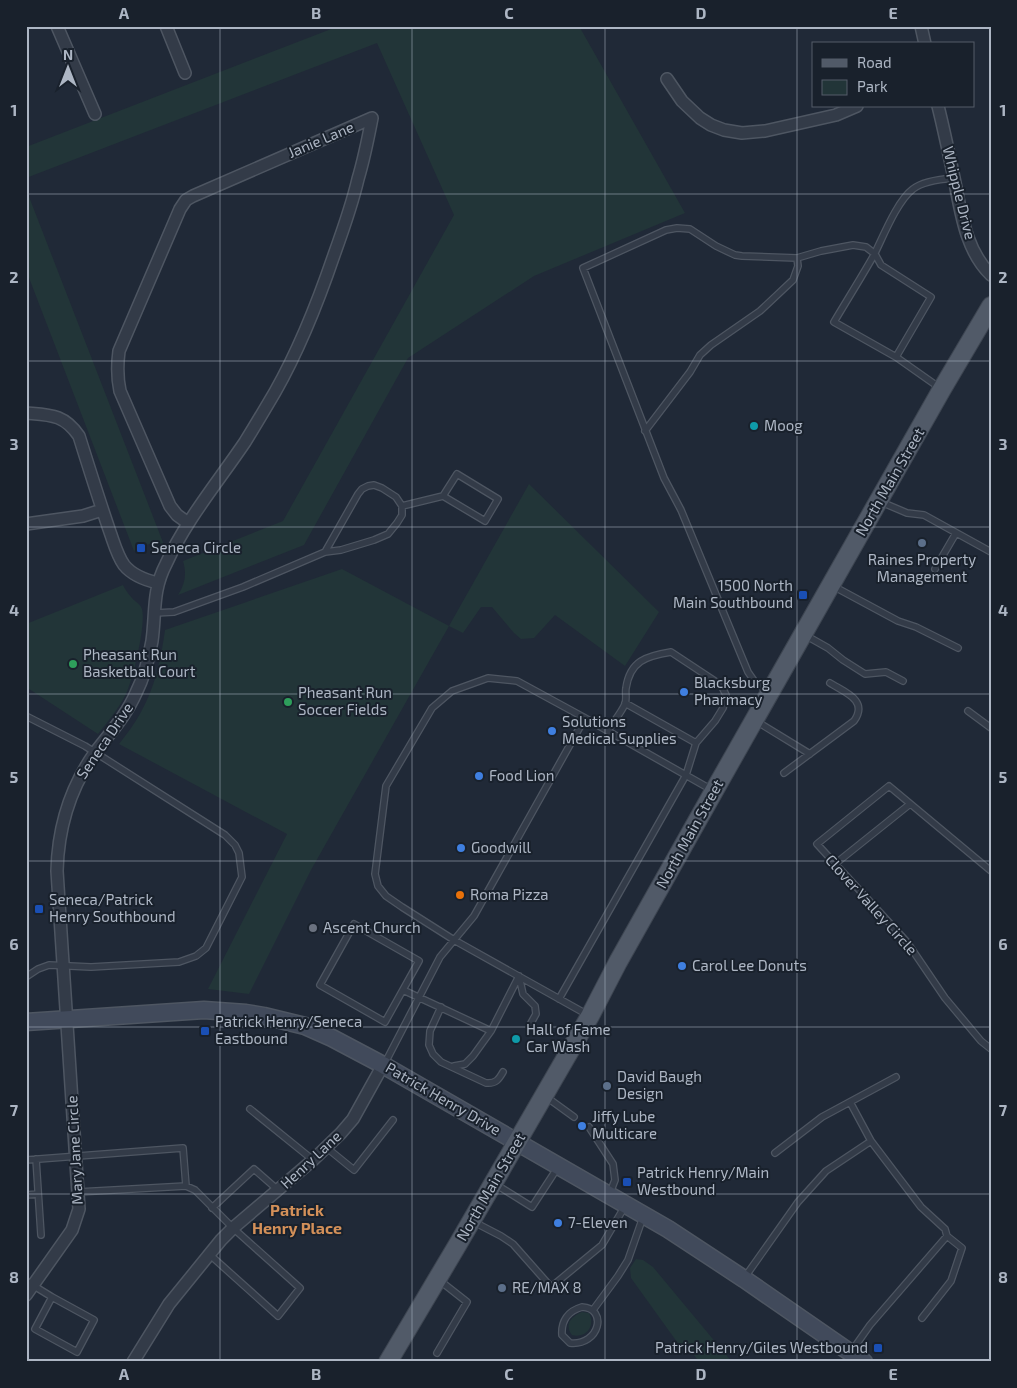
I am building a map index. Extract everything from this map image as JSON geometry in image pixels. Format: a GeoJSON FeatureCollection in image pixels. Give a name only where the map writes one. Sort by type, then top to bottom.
{"type":"FeatureCollection","features":[{"type":"Feature","properties":{"kind":"main road","name":"North Main Street"},"geometry":{"type":"LineString","coordinates":[[388,1362],[590,1016],[618,962],[754,720],[991,306]]}},
{"type":"Feature","properties":{"kind":"main road","name":"Patrick Henry Drive"},"geometry":{"type":"LineString","coordinates":[[26,1022],[204,1010],[246,1013],[305,1026],[383,1065],[626,1204],[696,1247],[857,1357]]}},
{"type":"Feature","properties":{"kind":"street"},"geometry":{"type":"LineString","coordinates":[[56,26],[96,114]]}},
{"type":"Feature","properties":{"kind":"street"},"geometry":{"type":"LineString","coordinates":[[166,26],[185,73]]}},
{"type":"Feature","properties":{"kind":"street"},"geometry":{"type":"LineString","coordinates":[[921,26],[925,42]]}},
{"type":"Feature","properties":{"kind":"street"},"geometry":{"type":"LineString","coordinates":[[667,79],[682,101],[700,118],[724,130],[742,133],[765,131],[836,114],[851,108]]}},
{"type":"Feature","properties":{"kind":"street","name":"Whipple Drive"},"geometry":{"type":"LineString","coordinates":[[938,108],[968,240],[984,267],[991,274]]}},
{"type":"Feature","properties":{"kind":"street","name":"Janie Lane"},"geometry":{"type":"LineString","coordinates":[[158,583],[166,563],[188,523],[255,425],[304,338],[353,199],[372,118],[193,196],[186,200],[180,208],[119,351],[117,378],[120,392],[170,506],[188,523]]}},
{"type":"Feature","properties":{"kind":"street"},"geometry":{"type":"LineString","coordinates":[[26,413],[52,415],[62,419],[75,430],[79,436],[102,510],[124,565],[136,575],[158,583]]}},
{"type":"Feature","properties":{"kind":"street"},"geometry":{"type":"LineString","coordinates":[[26,524],[83,516],[102,510]]}},
{"type":"Feature","properties":{"kind":"street","name":"Seneca Drive"},"geometry":{"type":"LineString","coordinates":[[67,1019],[57,871],[58,845],[68,804],[80,778],[123,717],[136,694],[152,642],[155,593],[158,583]]}},
{"type":"Feature","properties":{"kind":"street","name":"Mary Jane Circle"},"geometry":{"type":"LineString","coordinates":[[29,1287],[72,1230],[79,1209],[67,1019]]}},
{"type":"Feature","properties":{"kind":"street","name":"Henry Lane"},"geometry":{"type":"LineString","coordinates":[[134,1362],[169,1304],[208,1254],[233,1228],[327,1148],[341,1133],[352,1119],[383,1065]]}},
{"type":"Feature","properties":{"kind":"lane"},"geometry":{"type":"LineString","coordinates":[[942,389],[896,358],[834,322],[874,254],[902,200],[913,188],[954,178]]}},
{"type":"Feature","properties":{"kind":"lane"},"geometry":{"type":"LineString","coordinates":[[770,693],[755,682],[748,672],[681,510],[664,478],[583,268],[666,230],[677,228],[690,229],[716,246],[735,255],[797,258],[853,245],[866,247],[874,254],[881,265],[931,297],[896,358]]}},
{"type":"Feature","properties":{"kind":"lane"},"geometry":{"type":"LineString","coordinates":[[645,431],[690,372],[700,355],[710,345],[760,311],[793,280],[798,266],[797,258]]}},
{"type":"Feature","properties":{"kind":"lane"},"geometry":{"type":"LineString","coordinates":[[402,506],[443,496],[457,474],[498,499],[485,521],[443,496]]}},
{"type":"Feature","properties":{"kind":"lane"},"geometry":{"type":"LineString","coordinates":[[155,613],[174,612],[234,590],[325,552],[366,543],[388,534],[402,515],[402,506],[396,497],[382,488],[374,486],[362,489],[325,552]]}},
{"type":"Feature","properties":{"kind":"lane"},"geometry":{"type":"LineString","coordinates":[[879,501],[907,513],[924,515],[991,552]]}},
{"type":"Feature","properties":{"kind":"lane"},"geometry":{"type":"LineString","coordinates":[[935,569],[956,533]]}},
{"type":"Feature","properties":{"kind":"lane"},"geometry":{"type":"LineString","coordinates":[[831,585],[898,621],[916,627],[958,648]]}},
{"type":"Feature","properties":{"kind":"lane"},"geometry":{"type":"LineString","coordinates":[[803,634],[828,648],[865,674],[886,672],[903,681]]}},
{"type":"Feature","properties":{"kind":"lane"},"geometry":{"type":"LineString","coordinates":[[559,999],[686,775],[696,743],[715,721],[723,708],[726,695],[722,685],[671,652],[652,655],[641,660],[630,675],[626,688],[625,702],[608,730]]}},
{"type":"Feature","properties":{"kind":"lane"},"geometry":{"type":"LineString","coordinates":[[590,1016],[454,940],[386,896],[378,886],[375,874],[386,786],[432,708],[452,691],[488,678],[517,681],[608,730],[714,791]]}},
{"type":"Feature","properties":{"kind":"lane"},"geometry":{"type":"LineString","coordinates":[[784,774],[854,721],[858,714],[859,706],[856,699],[830,683]]}},
{"type":"Feature","properties":{"kind":"lane"},"geometry":{"type":"LineString","coordinates":[[625,702],[696,743]]}},
{"type":"Feature","properties":{"kind":"lane"},"geometry":{"type":"LineString","coordinates":[[968,711],[991,728]]}},
{"type":"Feature","properties":{"kind":"lane"},"geometry":{"type":"LineString","coordinates":[[26,716],[85,746],[225,835],[235,845],[239,853],[242,877],[206,948],[196,956],[179,962],[91,967],[49,965],[38,968],[26,977]]}},
{"type":"Feature","properties":{"kind":"lane"},"geometry":{"type":"LineString","coordinates":[[383,1065],[440,957],[474,916],[585,718]]}},
{"type":"Feature","properties":{"kind":"lane"},"geometry":{"type":"LineString","coordinates":[[754,720],[810,754]]}},
{"type":"Feature","properties":{"kind":"lane","name":"Clover Valley Circle"},"geometry":{"type":"LineString","coordinates":[[991,871],[889,786],[817,844],[908,942],[945,998],[981,1041],[991,1049]]}},
{"type":"Feature","properties":{"kind":"lane"},"geometry":{"type":"LineString","coordinates":[[835,864],[910,804]]}},
{"type":"Feature","properties":{"kind":"lane"},"geometry":{"type":"LineString","coordinates":[[354,924],[420,961],[403,990],[385,1022],[320,985],[354,924]]}},
{"type":"Feature","properties":{"kind":"lane"},"geometry":{"type":"LineString","coordinates":[[519,976],[523,994],[535,1006],[536,1014],[531,1023]]}},
{"type":"Feature","properties":{"kind":"lane"},"geometry":{"type":"LineString","coordinates":[[453,1067],[465,1064],[473,1056],[491,1031],[519,976]]}},
{"type":"Feature","properties":{"kind":"lane"},"geometry":{"type":"LineString","coordinates":[[403,990],[491,1031]]}},
{"type":"Feature","properties":{"kind":"lane"},"geometry":{"type":"LineString","coordinates":[[441,1007],[430,1031],[429,1045],[433,1054],[441,1062],[486,1084],[497,1081],[503,1072]]}},
{"type":"Feature","properties":{"kind":"lane"},"geometry":{"type":"LineString","coordinates":[[775,1153],[822,1117],[896,1077]]}},
{"type":"Feature","properties":{"kind":"lane"},"geometry":{"type":"LineString","coordinates":[[544,1096],[574,1117]]}},
{"type":"Feature","properties":{"kind":"lane"},"geometry":{"type":"LineString","coordinates":[[850,1102],[871,1141],[922,1206],[945,1229],[947,1236],[962,1248],[951,1281],[922,1318]]}},
{"type":"Feature","properties":{"kind":"lane"},"geometry":{"type":"LineString","coordinates":[[250,1109],[313,1160]]}},
{"type":"Feature","properties":{"kind":"lane"},"geometry":{"type":"LineString","coordinates":[[327,1148],[354,1170],[393,1120]]}},
{"type":"Feature","properties":{"kind":"lane"},"geometry":{"type":"LineString","coordinates":[[589,1128],[613,1164],[615,1180],[609,1195]]}},
{"type":"Feature","properties":{"kind":"lane"},"geometry":{"type":"LineString","coordinates":[[744,1279],[798,1202],[826,1171],[871,1141]]}},
{"type":"Feature","properties":{"kind":"lane"},"geometry":{"type":"LineString","coordinates":[[26,1160],[183,1148],[186,1186]]}},
{"type":"Feature","properties":{"kind":"lane"},"geometry":{"type":"LineString","coordinates":[[36,1159],[41,1235]]}},
{"type":"Feature","properties":{"kind":"lane"},"geometry":{"type":"LineString","coordinates":[[493,1183],[532,1207],[559,1166]]}},
{"type":"Feature","properties":{"kind":"lane"},"geometry":{"type":"LineString","coordinates":[[212,1208],[254,1168],[278,1190]]}},
{"type":"Feature","properties":{"kind":"lane"},"geometry":{"type":"LineString","coordinates":[[78,1192],[186,1186],[194,1190],[300,1288],[278,1316],[208,1254]]}},
{"type":"Feature","properties":{"kind":"lane"},"geometry":{"type":"LineString","coordinates":[[26,1194],[38,1194]]}},
{"type":"Feature","properties":{"kind":"lane"},"geometry":{"type":"LineString","coordinates":[[472,1221],[513,1244],[551,1287],[602,1245],[626,1204]]}},
{"type":"Feature","properties":{"kind":"lane"},"geometry":{"type":"LineString","coordinates":[[592,1310],[628,1260],[644,1215]]}},
{"type":"Feature","properties":{"kind":"lane"},"geometry":{"type":"LineString","coordinates":[[857,1357],[870,1325],[947,1236]]}},
{"type":"Feature","properties":{"kind":"lane"},"geometry":{"type":"LineString","coordinates":[[437,1353],[467,1302],[438,1278]]}},
{"type":"Feature","properties":{"kind":"lane"},"geometry":{"type":"LineString","coordinates":[[29,1287],[52,1297],[94,1320],[77,1352],[34,1329],[52,1297]]}},
{"type":"Feature","properties":{"kind":"lane"},"geometry":{"type":"LineString","coordinates":[[582,1307],[592,1310],[596,1314],[597,1320],[592,1337],[581,1343],[570,1343],[566,1340],[562,1335],[562,1330],[564,1319],[567,1315],[571,1311],[582,1307]]}},
{"type":"Feature","properties":{"kind":"green space"},"geometry":{"type":"Polygon","coordinates":[[[339,26],[579,26],[685,213],[534,276],[408,358],[304,545],[178,595],[185,579],[183,561],[283,521],[454,215],[377,43],[26,178],[26,147],[339,26]]]}},
{"type":"Feature","properties":{"kind":"green space"},"geometry":{"type":"Polygon","coordinates":[[[26,189],[164,545],[148,544],[134,551],[26,270],[26,189]]]}},
{"type":"Feature","properties":{"kind":"green space"},"geometry":{"type":"Polygon","coordinates":[[[529,484],[659,612],[625,666],[555,615],[534,638],[521,639],[492,607],[481,607],[463,633],[449,626],[529,484]]]}},
{"type":"Feature","properties":{"kind":"green space"},"geometry":{"type":"Polygon","coordinates":[[[342,569],[449,626],[311,870],[249,994],[208,989],[287,834],[119,744],[139,716],[150,693],[159,662],[165,630],[342,569]]]}},
{"type":"Feature","properties":{"kind":"green space"},"geometry":{"type":"Polygon","coordinates":[[[123,585],[129,595],[142,609],[143,616],[139,649],[125,695],[98,734],[26,687],[26,624],[123,585]]]}},
{"type":"Feature","properties":{"kind":"green space"},"geometry":{"type":"Polygon","coordinates":[[[636,1259],[643,1260],[653,1267],[732,1362],[699,1362],[691,1351],[677,1342],[631,1278],[630,1268],[636,1259]]]}},
{"type":"Feature","properties":{"kind":"green space"},"geometry":{"type":"Polygon","coordinates":[[[582,1312],[589,1313],[591,1318],[590,1327],[582,1335],[572,1335],[569,1327],[570,1321],[582,1312]]]}},
{"type":"Feature","properties":{"kind":"place","name":"Moog"},"geometry":{"type":"Point","coordinates":[754,426]}},
{"type":"Feature","properties":{"kind":"place","name":"Raines Property Management"},"geometry":{"type":"Point","coordinates":[922,543]}},
{"type":"Feature","properties":{"kind":"place","name":"Seneca Circle"},"geometry":{"type":"Point","coordinates":[141,548]}},
{"type":"Feature","properties":{"kind":"place","name":"1500 North Main Southbound"},"geometry":{"type":"Point","coordinates":[803,595]}},
{"type":"Feature","properties":{"kind":"place","name":"Pheasant Run Basketball Court"},"geometry":{"type":"Point","coordinates":[73,664]}},
{"type":"Feature","properties":{"kind":"place","name":"Blacksburg Pharmacy"},"geometry":{"type":"Point","coordinates":[684,692]}},
{"type":"Feature","properties":{"kind":"place","name":"Pheasant Run Soccer Fields"},"geometry":{"type":"Point","coordinates":[288,702]}},
{"type":"Feature","properties":{"kind":"place","name":"Solutions Medical Supplies"},"geometry":{"type":"Point","coordinates":[552,731]}},
{"type":"Feature","properties":{"kind":"place","name":"Food Lion"},"geometry":{"type":"Point","coordinates":[479,776]}},
{"type":"Feature","properties":{"kind":"place","name":"Goodwill"},"geometry":{"type":"Point","coordinates":[461,848]}},
{"type":"Feature","properties":{"kind":"place","name":"Roma Pizza"},"geometry":{"type":"Point","coordinates":[460,895]}},
{"type":"Feature","properties":{"kind":"place","name":"Seneca/Patrick Henry Southbound"},"geometry":{"type":"Point","coordinates":[39,909]}},
{"type":"Feature","properties":{"kind":"place","name":"Ascent Church"},"geometry":{"type":"Point","coordinates":[313,928]}},
{"type":"Feature","properties":{"kind":"place","name":"Carol Lee Donuts"},"geometry":{"type":"Point","coordinates":[682,966]}},
{"type":"Feature","properties":{"kind":"place","name":"Patrick Henry/Seneca Eastbound"},"geometry":{"type":"Point","coordinates":[205,1031]}},
{"type":"Feature","properties":{"kind":"place","name":"Hall of Fame Car Wash"},"geometry":{"type":"Point","coordinates":[516,1039]}},
{"type":"Feature","properties":{"kind":"place","name":"David Baugh Design"},"geometry":{"type":"Point","coordinates":[607,1086]}},
{"type":"Feature","properties":{"kind":"place","name":"Jiffy Lube Multicare"},"geometry":{"type":"Point","coordinates":[582,1126]}},
{"type":"Feature","properties":{"kind":"place","name":"Patrick Henry/Main Westbound"},"geometry":{"type":"Point","coordinates":[627,1182]}},
{"type":"Feature","properties":{"kind":"place","name":"7-Eleven"},"geometry":{"type":"Point","coordinates":[558,1223]}},
{"type":"Feature","properties":{"kind":"place","name":"RE/MAX 8"},"geometry":{"type":"Point","coordinates":[502,1288]}},
{"type":"Feature","properties":{"kind":"place","name":"Patrick Henry/Giles Westbound"},"geometry":{"type":"Point","coordinates":[878,1348]}},
{"type":"Feature","properties":{"kind":"district","name":"Patrick Henry Place"},"geometry":{"type":"Point","coordinates":[297,1219]}}]}
